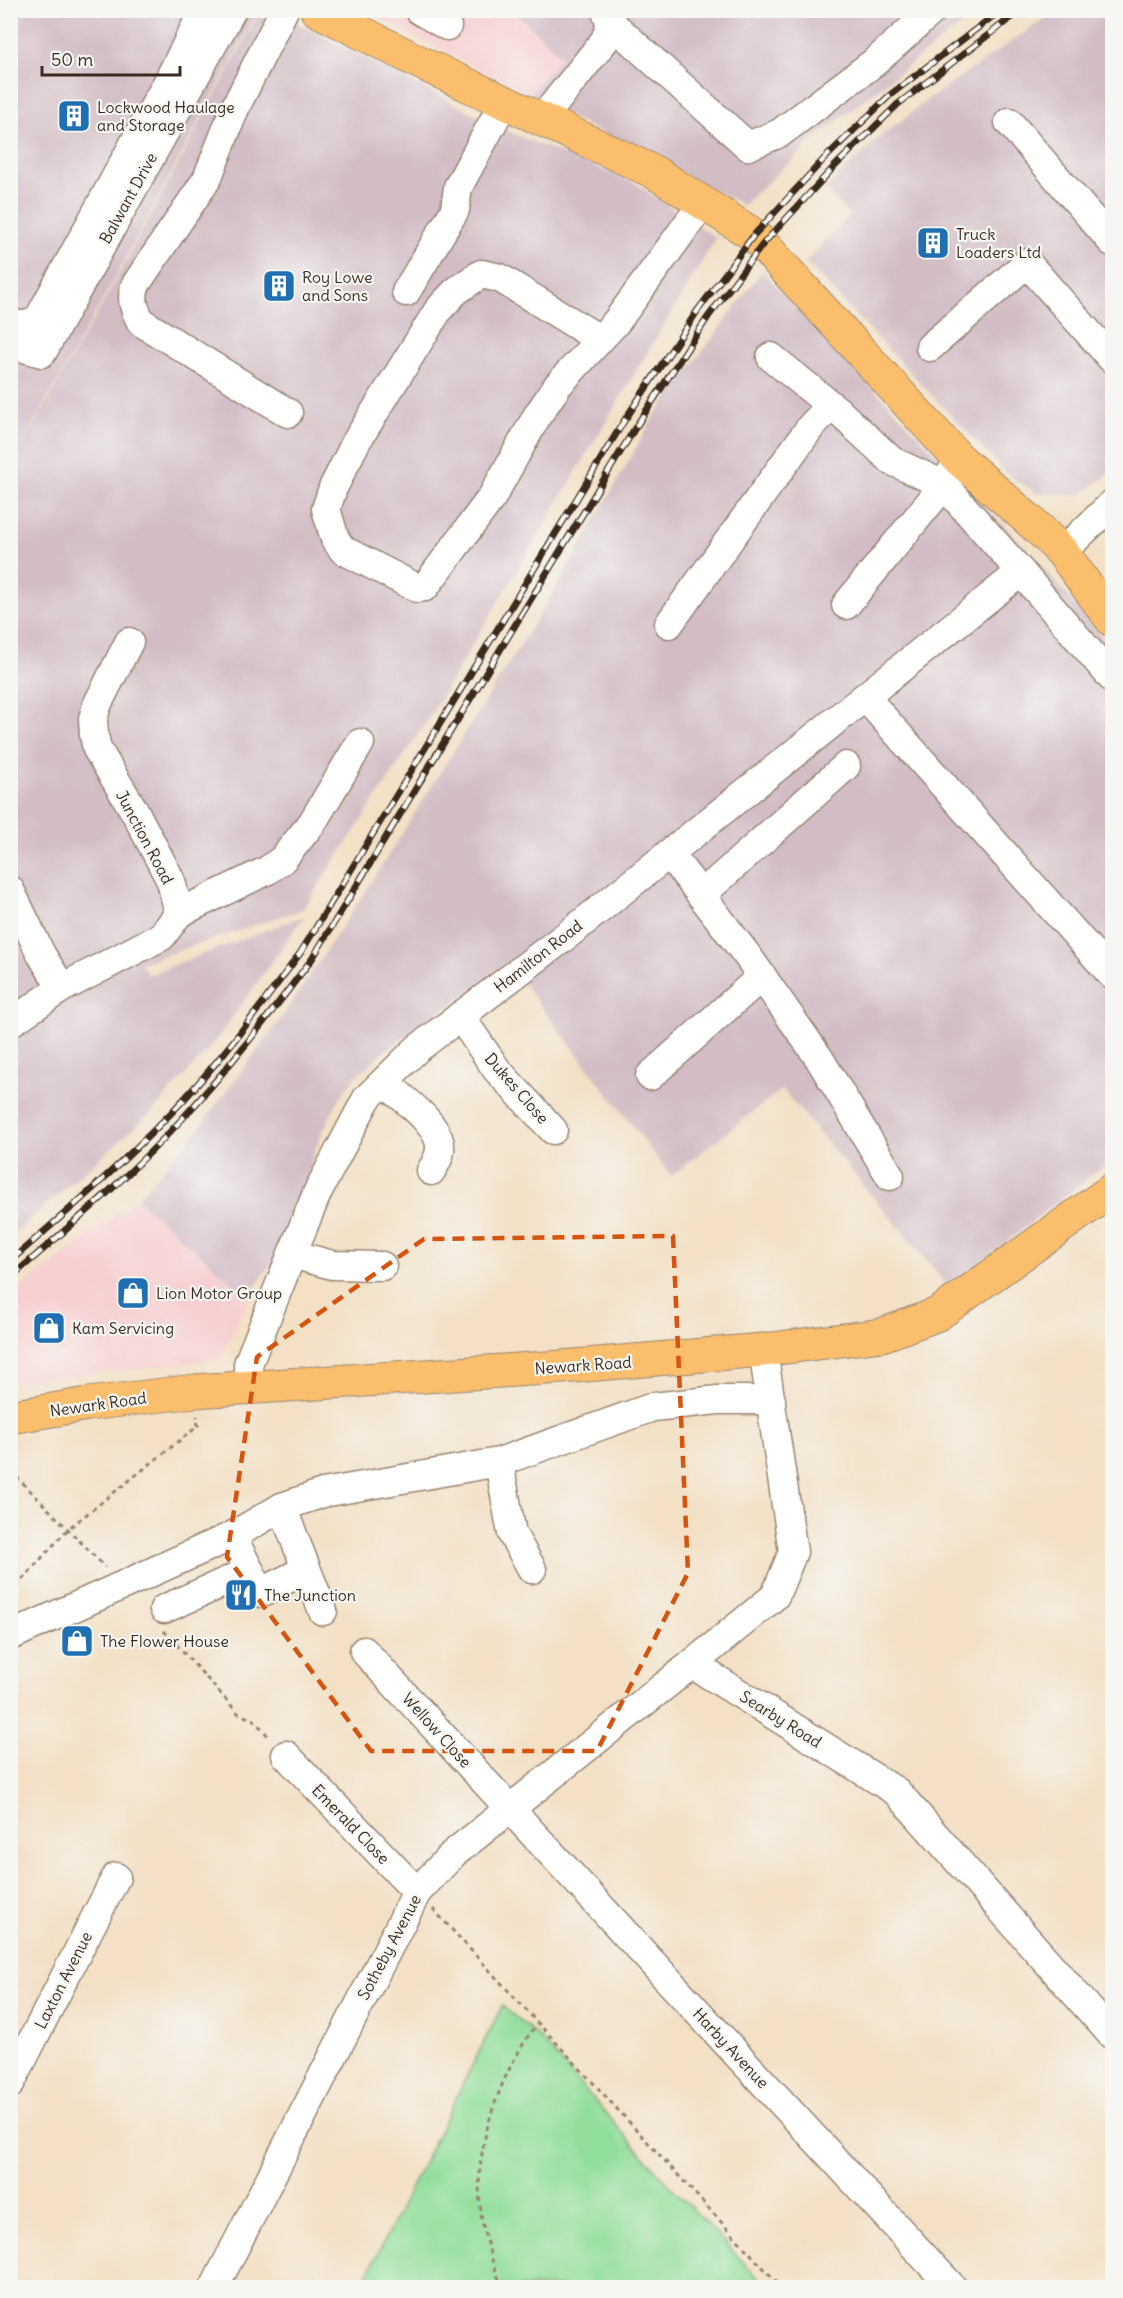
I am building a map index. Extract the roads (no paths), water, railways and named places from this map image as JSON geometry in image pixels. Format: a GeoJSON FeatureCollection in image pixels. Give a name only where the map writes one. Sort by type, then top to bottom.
{"type":"FeatureCollection","features":[{"type":"Feature","properties":{"kind":"main road"},"geometry":{"type":"LineString","coordinates":[[326,12],[504,102],[654,172],[754,235],[951,472],[1039,529],[1062,552],[1113,620]]}},
{"type":"Feature","properties":{"kind":"main road","name":"Newark Road"},"geometry":{"type":"LineString","coordinates":[[10,1417],[88,1404],[195,1391],[562,1367],[763,1350],[882,1335],[939,1314],[1113,1190]]}},
{"type":"Feature","properties":{"kind":"street"},"geometry":{"type":"LineString","coordinates":[[10,324],[22,326],[32,324],[43,311],[166,85],[204,10]]}},
{"type":"Feature","properties":{"kind":"street","name":"Balwant Drive"},"geometry":{"type":"LineString","coordinates":[[10,341],[42,353],[232,10]]}},
{"type":"Feature","properties":{"kind":"street"},"geometry":{"type":"LineString","coordinates":[[284,10],[235,108],[207,179],[136,284],[132,295],[134,308],[141,322],[288,413]]}},
{"type":"Feature","properties":{"kind":"street"},"geometry":{"type":"LineString","coordinates":[[419,10],[447,26]]}},
{"type":"Feature","properties":{"kind":"street"},"geometry":{"type":"LineString","coordinates":[[608,17],[748,146],[780,133],[876,61],[933,10]]}},
{"type":"Feature","properties":{"kind":"street"},"geometry":{"type":"LineString","coordinates":[[542,119],[604,40],[608,17]]}},
{"type":"Feature","properties":{"kind":"street"},"geometry":{"type":"LineString","coordinates":[[406,292],[455,210],[458,187],[504,102]]}},
{"type":"Feature","properties":{"kind":"street"},"geometry":{"type":"LineString","coordinates":[[1009,122],[1113,242]]}},
{"type":"Feature","properties":{"kind":"street"},"geometry":{"type":"LineString","coordinates":[[599,339],[501,278],[481,274],[456,291],[439,309],[357,442],[333,488],[326,509],[335,539],[343,550],[417,588],[425,587],[492,497],[537,416],[558,385],[616,321],[703,202]]}},
{"type":"Feature","properties":{"kind":"street"},"geometry":{"type":"LineString","coordinates":[[930,348],[1028,263],[1113,359]]}},
{"type":"Feature","properties":{"kind":"street"},"geometry":{"type":"LineString","coordinates":[[771,357],[838,411],[892,461],[951,472],[1021,572],[1113,678]]}},
{"type":"Feature","properties":{"kind":"street"},"geometry":{"type":"LineString","coordinates":[[669,624],[812,425],[825,411],[838,411]]}},
{"type":"Feature","properties":{"kind":"street"},"geometry":{"type":"LineString","coordinates":[[846,605],[951,472]]}},
{"type":"Feature","properties":{"kind":"street"},"geometry":{"type":"LineString","coordinates":[[1062,552],[1113,504]]}},
{"type":"Feature","properties":{"kind":"street","name":"Hamilton Road"},"geometry":{"type":"LineString","coordinates":[[249,1388],[248,1364],[292,1254],[318,1191],[367,1098],[417,1049],[669,854],[1021,572]]}},
{"type":"Feature","properties":{"kind":"street","name":"Junction Road"},"geometry":{"type":"LineString","coordinates":[[129,642],[97,705],[93,719],[94,735],[97,749],[135,812],[171,881],[179,913]]}},
{"type":"Feature","properties":{"kind":"street"},"geometry":{"type":"LineString","coordinates":[[865,697],[1113,975]]}},
{"type":"Feature","properties":{"kind":"street"},"geometry":{"type":"LineString","coordinates":[[10,1023],[62,988],[162,936],[179,913],[268,870],[282,860],[312,823],[360,743]]}},
{"type":"Feature","properties":{"kind":"street"},"geometry":{"type":"LineString","coordinates":[[701,894],[846,766]]}},
{"type":"Feature","properties":{"kind":"street"},"geometry":{"type":"LineString","coordinates":[[669,854],[762,976],[819,1058],[890,1176]]}},
{"type":"Feature","properties":{"kind":"street"},"geometry":{"type":"LineString","coordinates":[[10,890],[41,954],[62,988]]}},
{"type":"Feature","properties":{"kind":"street"},"geometry":{"type":"LineString","coordinates":[[650,1076],[762,976]]}},
{"type":"Feature","properties":{"kind":"street","name":"Dukes Close"},"geometry":{"type":"LineString","coordinates":[[460,1016],[497,1070],[553,1130]]}},
{"type":"Feature","properties":{"kind":"street"},"geometry":{"type":"LineString","coordinates":[[384,1082],[425,1118],[437,1133],[440,1146],[438,1158],[431,1171]]}},
{"type":"Feature","properties":{"kind":"street"},"geometry":{"type":"LineString","coordinates":[[292,1254],[332,1265],[382,1266]]}},
{"type":"Feature","properties":{"kind":"street"},"geometry":{"type":"LineString","coordinates":[[692,1664],[775,1596],[793,1551],[763,1350]]}},
{"type":"Feature","properties":{"kind":"street"},"geometry":{"type":"LineString","coordinates":[[10,1636],[232,1536],[282,1507],[323,1492],[499,1462],[653,1407],[718,1400],[771,1400]]}},
{"type":"Feature","properties":{"kind":"street"},"geometry":{"type":"LineString","coordinates":[[499,1462],[512,1534],[531,1569]]}},
{"type":"Feature","properties":{"kind":"street"},"geometry":{"type":"LineString","coordinates":[[282,1507],[323,1611]]}},
{"type":"Feature","properties":{"kind":"street"},"geometry":{"type":"LineString","coordinates":[[232,1536],[261,1593],[306,1569]]}},
{"type":"Feature","properties":{"kind":"street"},"geometry":{"type":"LineString","coordinates":[[163,1619],[250,1571]]}},
{"type":"Feature","properties":{"kind":"street","name":"Wellow Close"},"geometry":{"type":"LineString","coordinates":[[364,1651],[509,1809]]}},
{"type":"Feature","properties":{"kind":"street","name":"Sotheby Avenue"},"geometry":{"type":"LineString","coordinates":[[214,2288],[417,1892],[453,1854],[692,1664]]}},
{"type":"Feature","properties":{"kind":"street","name":"Searby Road"},"geometry":{"type":"LineString","coordinates":[[692,1664],[897,1792],[1113,2035]]}},
{"type":"Feature","properties":{"kind":"street","name":"Emerald Close"},"geometry":{"type":"LineString","coordinates":[[286,1755],[417,1892]]}},
{"type":"Feature","properties":{"kind":"street","name":"Harby Avenue"},"geometry":{"type":"LineString","coordinates":[[509,1809],[953,2288]]}},
{"type":"Feature","properties":{"kind":"street","name":"Laxton Avenue"},"geometry":{"type":"LineString","coordinates":[[10,2084],[116,1877]]}},
{"type":"Feature","properties":{"kind":"railway"},"geometry":{"type":"LineString","coordinates":[[10,1261],[113,1170],[190,1093],[255,1014],[301,952],[624,421],[698,310],[754,235],[824,159],[890,95],[1001,10]]}},
{"type":"Feature","properties":{"kind":"railway"},"geometry":{"type":"LineString","coordinates":[[10,1278],[99,1201],[162,1140],[233,1060],[312,959],[635,428],[708,317],[763,244],[833,168],[898,104],[1021,10]]}},
{"type":"Feature","properties":{"kind":"place","name":"Lockwood Haulage and Storage"},"geometry":{"type":"Point","coordinates":[74,116]}},
{"type":"Feature","properties":{"kind":"place","name":"Truck Loaders Ltd"},"geometry":{"type":"Point","coordinates":[933,243]}},
{"type":"Feature","properties":{"kind":"place","name":"Roy Lowe and Sons"},"geometry":{"type":"Point","coordinates":[279,286]}},
{"type":"Feature","properties":{"kind":"place","name":"Lion Motor Group"},"geometry":{"type":"Point","coordinates":[133,1293]}},
{"type":"Feature","properties":{"kind":"place","name":"Kam Servicing"},"geometry":{"type":"Point","coordinates":[49,1328]}},
{"type":"Feature","properties":{"kind":"place","name":"The Junction"},"geometry":{"type":"Point","coordinates":[241,1595]}},
{"type":"Feature","properties":{"kind":"place","name":"The Flower House"},"geometry":{"type":"Point","coordinates":[77,1641]}}]}
